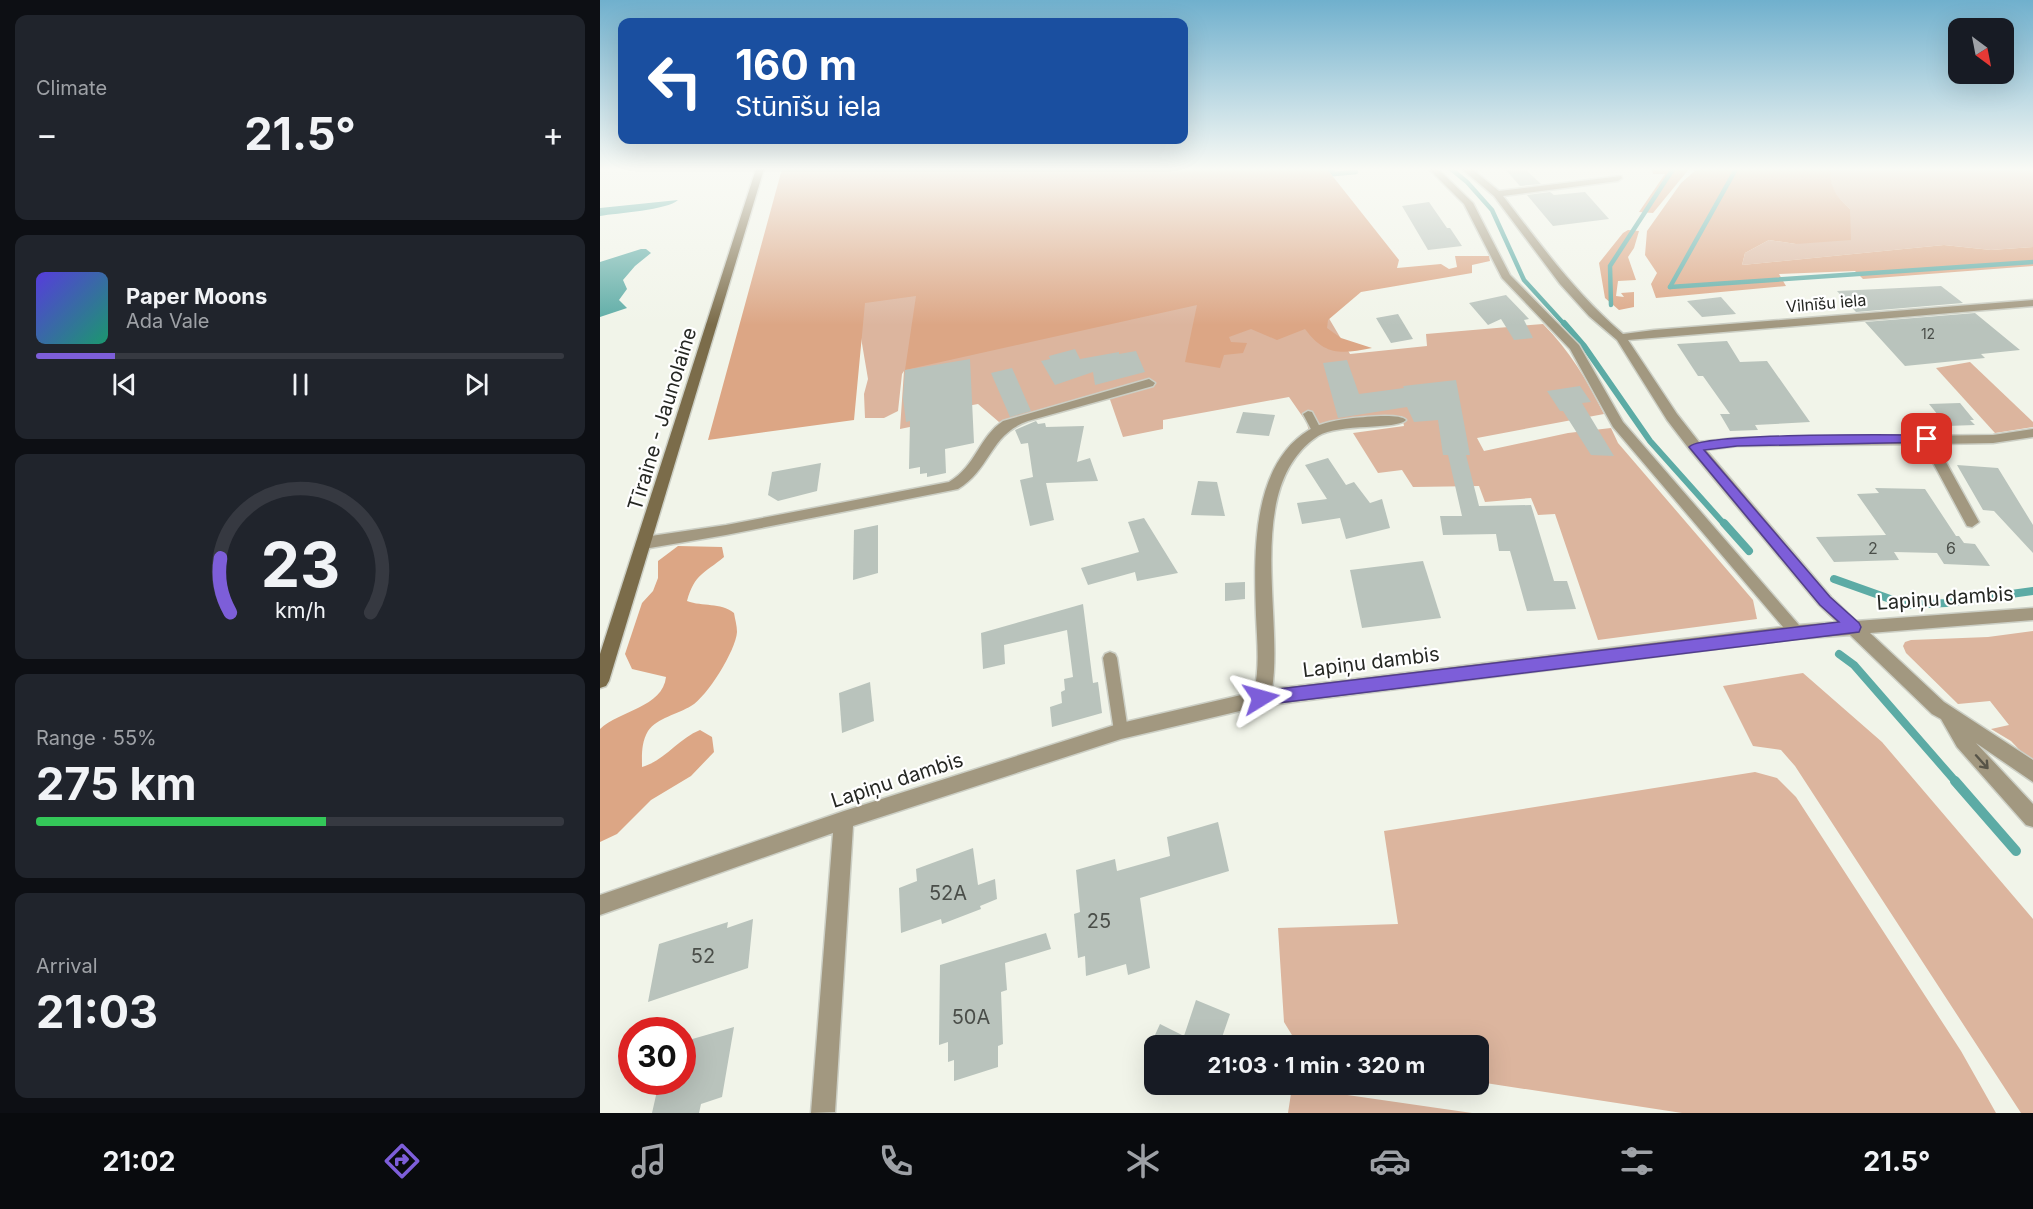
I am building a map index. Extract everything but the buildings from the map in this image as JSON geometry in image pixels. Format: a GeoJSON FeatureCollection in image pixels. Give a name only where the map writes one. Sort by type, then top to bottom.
{"type":"FeatureCollection","features":[{"type":"Feature","properties":{"kind":"main road","name":"Tīraine - Jaunolaine"},"geometry":{"type":"LineString","coordinates":[[600,681],[744,221]]}},
{"type":"Feature","properties":{"kind":"street"},"geometry":{"type":"LineString","coordinates":[[1477,221],[1506,276],[1575,347],[1609,412],[1618,424],[1785,617],[1795,632]]}},
{"type":"Feature","properties":{"kind":"street"},"geometry":{"type":"LineString","coordinates":[[1518,221],[1564,282],[1593,314],[1621,338],[1672,417],[1695,447],[1825,601],[1947,715],[2023,763],[2033,773]]}},
{"type":"Feature","properties":{"kind":"street","name":"Vilnīšu iela"},"geometry":{"type":"LineString","coordinates":[[1621,338],[1654,333],[2033,303]]}},
{"type":"Feature","properties":{"kind":"street"},"geometry":{"type":"LineString","coordinates":[[644,543],[726,530],[953,486],[966,479],[975,470],[997,434],[1006,425],[1023,418],[1149,383]]}},
{"type":"Feature","properties":{"kind":"street"},"geometry":{"type":"LineString","coordinates":[[1261,698],[1266,682],[1264,612],[1266,529],[1270,505],[1281,472],[1300,442],[1317,431],[1357,423],[1400,420]]}},
{"type":"Feature","properties":{"kind":"street"},"geometry":{"type":"LineString","coordinates":[[1695,447],[1737,442],[1993,439],[2033,433]]}},
{"type":"Feature","properties":{"kind":"street"},"geometry":{"type":"LineString","coordinates":[[1927,439],[1972,522]]}},
{"type":"Feature","properties":{"kind":"street","name":"Lapiņu dambis"},"geometry":{"type":"LineString","coordinates":[[600,905],[844,820],[1121,731],[1261,698],[1795,632],[2033,614]]}},
{"type":"Feature","properties":{"kind":"street"},"geometry":{"type":"LineString","coordinates":[[1947,715],[1963,741],[2033,818]]}},
{"type":"Feature","properties":{"kind":"street"},"geometry":{"type":"LineString","coordinates":[[823,1112],[844,820]]}},
{"type":"Feature","properties":{"kind":"lane"},"geometry":{"type":"LineString","coordinates":[[1308,414],[1317,431]]}},
{"type":"Feature","properties":{"kind":"lane"},"geometry":{"type":"LineString","coordinates":[[1110,658],[1121,731]]}},
{"type":"Feature","properties":{"kind":"shaded area"},"geometry":{"type":"Polygon","coordinates":[[[768,221],[1368,221],[1399,260],[1397,268],[1441,264],[1449,269],[1457,267],[1455,256],[1489,256],[1490,261],[1472,265],[1472,273],[1361,292],[1328,320],[1327,328],[1341,338],[1372,348],[1334,351],[1312,338],[1305,329],[1277,340],[1251,329],[1229,337],[1231,342],[1247,343],[1243,353],[1224,355],[1220,368],[1185,362],[1197,305],[905,370],[916,296],[865,303],[854,420],[708,440],[768,221]]]}},
{"type":"Feature","properties":{"kind":"shaded area"},"geometry":{"type":"Polygon","coordinates":[[[1654,221],[1850,221],[1851,240],[1796,244],[1769,240],[1745,253],[1742,265],[1944,245],[1991,250],[2033,247],[2033,266],[1863,279],[1855,271],[1779,274],[1786,286],[1656,298],[1651,284],[1657,273],[1645,255],[1647,231],[1654,221]]]}},
{"type":"Feature","properties":{"kind":"shaded area"},"geometry":{"type":"Polygon","coordinates":[[[1849,221],[2033,221],[2033,247],[1991,250],[1944,245],[1742,265],[1745,253],[1769,240],[1796,244],[1849,226],[1849,221]]]}},
{"type":"Feature","properties":{"kind":"shaded area"},"geometry":{"type":"Polygon","coordinates":[[[1628,230],[1639,231],[1634,248],[1628,257],[1636,280],[1618,281],[1616,296],[1624,297],[1621,293],[1634,292],[1634,307],[1619,310],[1605,298],[1599,263],[1628,230]]]}},
{"type":"Feature","properties":{"kind":"shaded area"},"geometry":{"type":"Polygon","coordinates":[[[885,292],[1197,305],[1314,293],[1350,354],[1427,346],[1426,334],[1543,324],[1577,366],[1604,414],[1477,438],[1484,451],[1568,433],[1611,428],[1618,443],[1753,600],[1757,619],[1598,640],[1555,514],[1538,515],[1531,498],[1485,502],[1479,486],[1413,487],[1402,470],[1378,473],[1353,433],[1404,426],[1402,416],[1334,423],[1309,432],[1307,423],[1289,397],[1163,420],[1163,429],[1123,437],[1107,391],[999,422],[978,404],[924,414],[924,424],[900,429],[904,371],[898,411],[884,418],[865,418],[864,394],[868,379],[858,320],[861,304],[885,292]]]}},
{"type":"Feature","properties":{"kind":"shaded area"},"geometry":{"type":"Polygon","coordinates":[[[1970,362],[2033,422],[2033,427],[1995,433],[1936,368],[1970,362]]]}},
{"type":"Feature","properties":{"kind":"shaded area"},"geometry":{"type":"Polygon","coordinates":[[[678,546],[722,547],[724,557],[697,579],[687,601],[717,606],[734,613],[737,632],[726,661],[698,701],[662,719],[648,731],[643,744],[642,767],[657,760],[700,730],[712,737],[714,752],[691,776],[651,800],[617,834],[600,842],[600,729],[649,702],[663,687],[666,677],[632,669],[625,654],[642,603],[653,591],[658,578],[658,561],[678,546]]]}},
{"type":"Feature","properties":{"kind":"shaded area"},"geometry":{"type":"Polygon","coordinates":[[[2033,631],[2033,764],[2011,741],[1991,729],[2009,725],[1990,701],[1958,704],[1906,653],[1903,646],[1905,642],[1911,640],[1988,637],[2033,631]]]}},
{"type":"Feature","properties":{"kind":"shaded area"},"geometry":{"type":"Polygon","coordinates":[[[1803,673],[1882,742],[2033,919],[2033,1113],[2021,1113],[1795,766],[1781,750],[1753,746],[1723,686],[1803,673]]]}},
{"type":"Feature","properties":{"kind":"shaded area"},"geometry":{"type":"Polygon","coordinates":[[[1755,772],[1777,778],[1796,797],[1961,1051],[1996,1113],[1682,1113],[1489,1084],[1489,1035],[1292,1035],[1284,1022],[1278,928],[1398,924],[1384,831],[1755,772]]]}},
{"type":"Feature","properties":{"kind":"shaded area"},"geometry":{"type":"Polygon","coordinates":[[[1291,1095],[1347,1095],[1472,1113],[1288,1113],[1291,1095]]]}},
{"type":"Feature","properties":{"kind":"water"},"geometry":{"type":"Polygon","coordinates":[[[646,249],[651,253],[623,280],[627,289],[619,300],[627,308],[600,317],[600,262],[646,249]]]}},
{"type":"Feature","properties":{"kind":"waterway"},"geometry":{"type":"LineString","coordinates":[[1497,221],[1524,280],[1565,325]]}},
{"type":"Feature","properties":{"kind":"waterway"},"geometry":{"type":"LineString","coordinates":[[1611,305],[1610,266],[1639,221]]}},
{"type":"Feature","properties":{"kind":"waterway"},"geometry":{"type":"LineString","coordinates":[[1707,221],[1670,287],[2033,262]]}},
{"type":"Feature","properties":{"kind":"waterway"},"geometry":{"type":"LineString","coordinates":[[1564,323],[1584,346],[1650,441],[1725,525]]}},
{"type":"Feature","properties":{"kind":"waterway"},"geometry":{"type":"LineString","coordinates":[[1724,523],[1749,551]]}},
{"type":"Feature","properties":{"kind":"waterway"},"geometry":{"type":"LineString","coordinates":[[1834,579],[1907,605],[1946,603],[2033,591]]}},
{"type":"Feature","properties":{"kind":"waterway"},"geometry":{"type":"LineString","coordinates":[[1839,654],[1854,665],[1956,782]]}},
{"type":"Feature","properties":{"kind":"waterway"},"geometry":{"type":"LineString","coordinates":[[1955,781],[2016,851]]}},
{"type":"Feature","properties":{"kind":"route"},"geometry":{"type":"LineString","coordinates":[[1261,698],[1795,632],[1854,627],[1825,601],[1695,447],[1737,442],[1927,439]]}}]}
